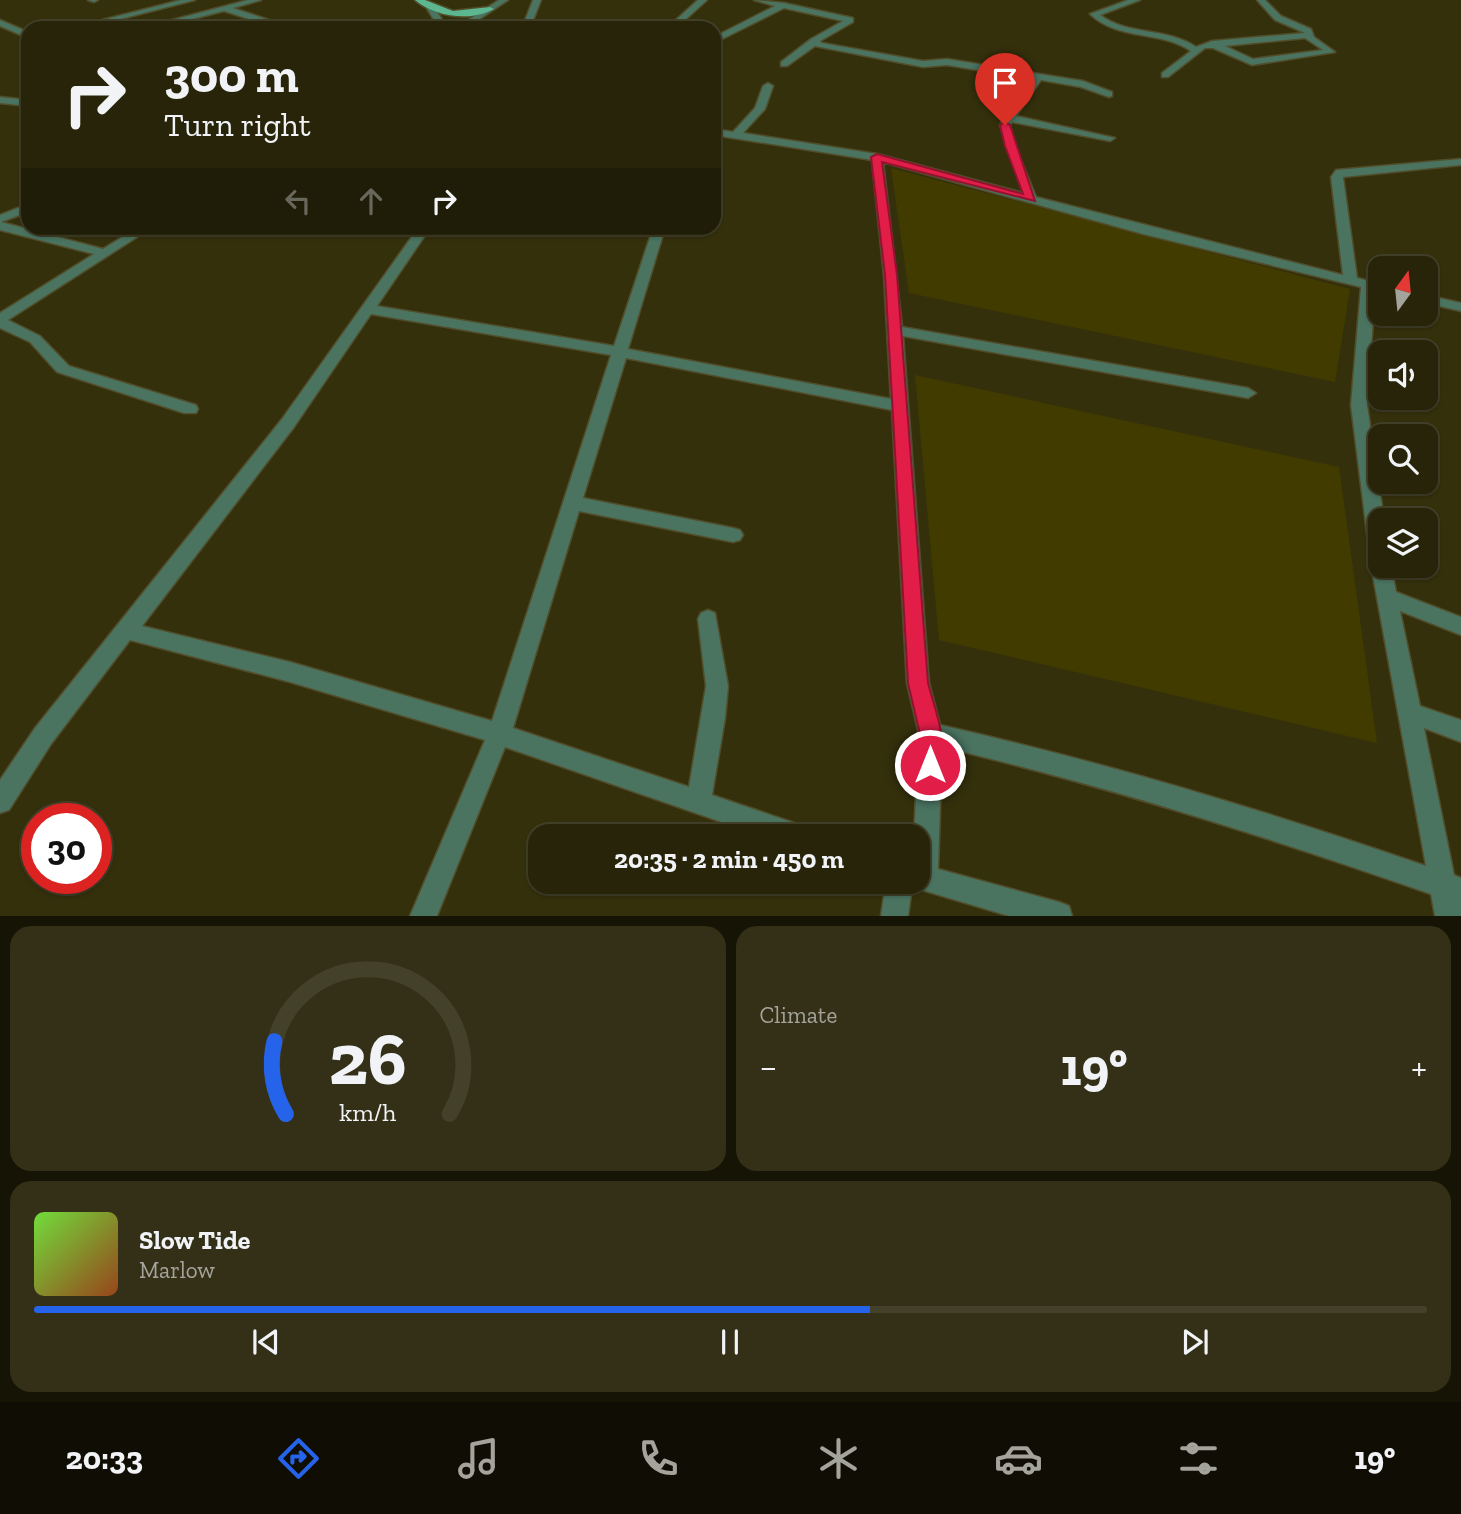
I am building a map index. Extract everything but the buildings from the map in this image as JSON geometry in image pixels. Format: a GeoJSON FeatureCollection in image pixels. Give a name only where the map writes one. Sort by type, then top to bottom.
{"type":"FeatureCollection","features":[{"type":"Feature","properties":{"kind":"main road"},"geometry":{"type":"LineString","coordinates":[[419,0],[430,7],[456,14],[490,9]]}},
{"type":"Feature","properties":{"kind":"street"},"geometry":{"type":"LineString","coordinates":[[104,21],[191,0]]}},
{"type":"Feature","properties":{"kind":"street"},"geometry":{"type":"LineString","coordinates":[[173,21],[257,0]]}},
{"type":"Feature","properties":{"kind":"street"},"geometry":{"type":"LineString","coordinates":[[471,21],[504,0]]}},
{"type":"Feature","properties":{"kind":"street"},"geometry":{"type":"LineString","coordinates":[[529,21],[537,0]]}},
{"type":"Feature","properties":{"kind":"street"},"geometry":{"type":"LineString","coordinates":[[679,21],[703,0]]}},
{"type":"Feature","properties":{"kind":"street"},"geometry":{"type":"LineString","coordinates":[[758,0],[850,20],[783,64]]}},
{"type":"Feature","properties":{"kind":"street"},"geometry":{"type":"LineString","coordinates":[[1136,0],[1094,14],[1129,30],[1181,39],[1195,50]]}},
{"type":"Feature","properties":{"kind":"street"},"geometry":{"type":"LineString","coordinates":[[1261,0],[1278,18],[1308,31],[1311,35],[1307,36]]}},
{"type":"Feature","properties":{"kind":"street"},"geometry":{"type":"LineString","coordinates":[[721,36],[783,5]]}},
{"type":"Feature","properties":{"kind":"street"},"geometry":{"type":"LineString","coordinates":[[430,7],[439,21]]}},
{"type":"Feature","properties":{"kind":"street"},"geometry":{"type":"LineString","coordinates":[[224,8],[263,21]]}},
{"type":"Feature","properties":{"kind":"street"},"geometry":{"type":"LineString","coordinates":[[0,23],[21,32]]}},
{"type":"Feature","properties":{"kind":"street"},"geometry":{"type":"LineString","coordinates":[[1165,75],[1195,50],[1212,44],[1307,36],[1330,50],[1328,54]]}},
{"type":"Feature","properties":{"kind":"street"},"geometry":{"type":"LineString","coordinates":[[1291,37],[1328,54]]}},
{"type":"Feature","properties":{"kind":"street"},"geometry":{"type":"LineString","coordinates":[[1261,40],[1301,57]]}},
{"type":"Feature","properties":{"kind":"street"},"geometry":{"type":"LineString","coordinates":[[814,42],[921,64],[947,62],[1095,87],[1109,93]]}},
{"type":"Feature","properties":{"kind":"street"},"geometry":{"type":"LineString","coordinates":[[1212,44],[1249,62],[1328,54]]}},
{"type":"Feature","properties":{"kind":"street"},"geometry":{"type":"LineString","coordinates":[[1031,199],[1005,127],[1037,79]]}},
{"type":"Feature","properties":{"kind":"street"},"geometry":{"type":"LineString","coordinates":[[736,135],[760,109],[768,86]]}},
{"type":"Feature","properties":{"kind":"street"},"geometry":{"type":"LineString","coordinates":[[0,100],[21,102]]}},
{"type":"Feature","properties":{"kind":"street"},"geometry":{"type":"LineString","coordinates":[[1009,118],[1110,138]]}},
{"type":"Feature","properties":{"kind":"street"},"geometry":{"type":"LineString","coordinates":[[721,133],[877,157],[1367,284]]}},
{"type":"Feature","properties":{"kind":"street"},"geometry":{"type":"LineString","coordinates":[[877,157],[891,275],[918,683],[931,734],[920,824]]}},
{"type":"Feature","properties":{"kind":"street"},"geometry":{"type":"LineString","coordinates":[[1373,508],[1359,405],[1367,284],[1337,177],[1340,172],[1461,162]]}},
{"type":"Feature","properties":{"kind":"street"},"geometry":{"type":"LineString","coordinates":[[0,219],[21,211]]}},
{"type":"Feature","properties":{"kind":"street"},"geometry":{"type":"LineString","coordinates":[[0,226],[21,231]]}},
{"type":"Feature","properties":{"kind":"street"},"geometry":{"type":"LineString","coordinates":[[35,235],[106,253]]}},
{"type":"Feature","properties":{"kind":"street"},"geometry":{"type":"LineString","coordinates":[[134,235],[0,320],[35,339],[63,369],[190,409]]}},
{"type":"Feature","properties":{"kind":"street"},"geometry":{"type":"LineString","coordinates":[[0,801],[43,736],[280,434],[419,235]]}},
{"type":"Feature","properties":{"kind":"street"},"geometry":{"type":"LineString","coordinates":[[423,915],[499,734],[530,627],[573,503],[657,235]]}},
{"type":"Feature","properties":{"kind":"street"},"geometry":{"type":"LineString","coordinates":[[1438,302],[1461,307]]}},
{"type":"Feature","properties":{"kind":"street"},"geometry":{"type":"LineString","coordinates":[[368,309],[620,352],[899,405]]}},
{"type":"Feature","properties":{"kind":"street"},"geometry":{"type":"LineString","coordinates":[[893,330],[1248,393]]}},
{"type":"Feature","properties":{"kind":"street"},"geometry":{"type":"LineString","coordinates":[[573,503],[733,535]]}},
{"type":"Feature","properties":{"kind":"street"},"geometry":{"type":"LineString","coordinates":[[1383,578],[1408,712],[1452,888],[1449,915]]}},
{"type":"Feature","properties":{"kind":"street"},"geometry":{"type":"LineString","coordinates":[[1387,597],[1461,626]]}},
{"type":"Feature","properties":{"kind":"street"},"geometry":{"type":"LineString","coordinates":[[698,801],[714,718],[717,686],[708,619]]}},
{"type":"Feature","properties":{"kind":"street"},"geometry":{"type":"LineString","coordinates":[[124,630],[290,671],[499,734],[763,824]]}},
{"type":"Feature","properties":{"kind":"street"},"geometry":{"type":"LineString","coordinates":[[1408,712],[1461,731]]}},
{"type":"Feature","properties":{"kind":"street"},"geometry":{"type":"LineString","coordinates":[[931,734],[1053,762],[1299,835],[1452,888]]}},
{"type":"Feature","properties":{"kind":"street"},"geometry":{"type":"LineString","coordinates":[[930,883],[1059,915]]}},
{"type":"Feature","properties":{"kind":"street"},"geometry":{"type":"LineString","coordinates":[[894,915],[906,894]]}},
{"type":"Feature","properties":{"kind":"shaded area"},"geometry":{"type":"Polygon","coordinates":[[[891,168],[1350,289],[1335,382],[909,293],[891,168]]]}},
{"type":"Feature","properties":{"kind":"shaded area"},"geometry":{"type":"Polygon","coordinates":[[[915,375],[1339,467],[1377,743],[939,640],[915,375]]]}},
{"type":"Feature","properties":{"kind":"route"},"geometry":{"type":"LineString","coordinates":[[930,765],[931,734],[918,683],[894,353],[891,275],[877,157],[1031,199],[1010,146],[1005,125]]}}]}
